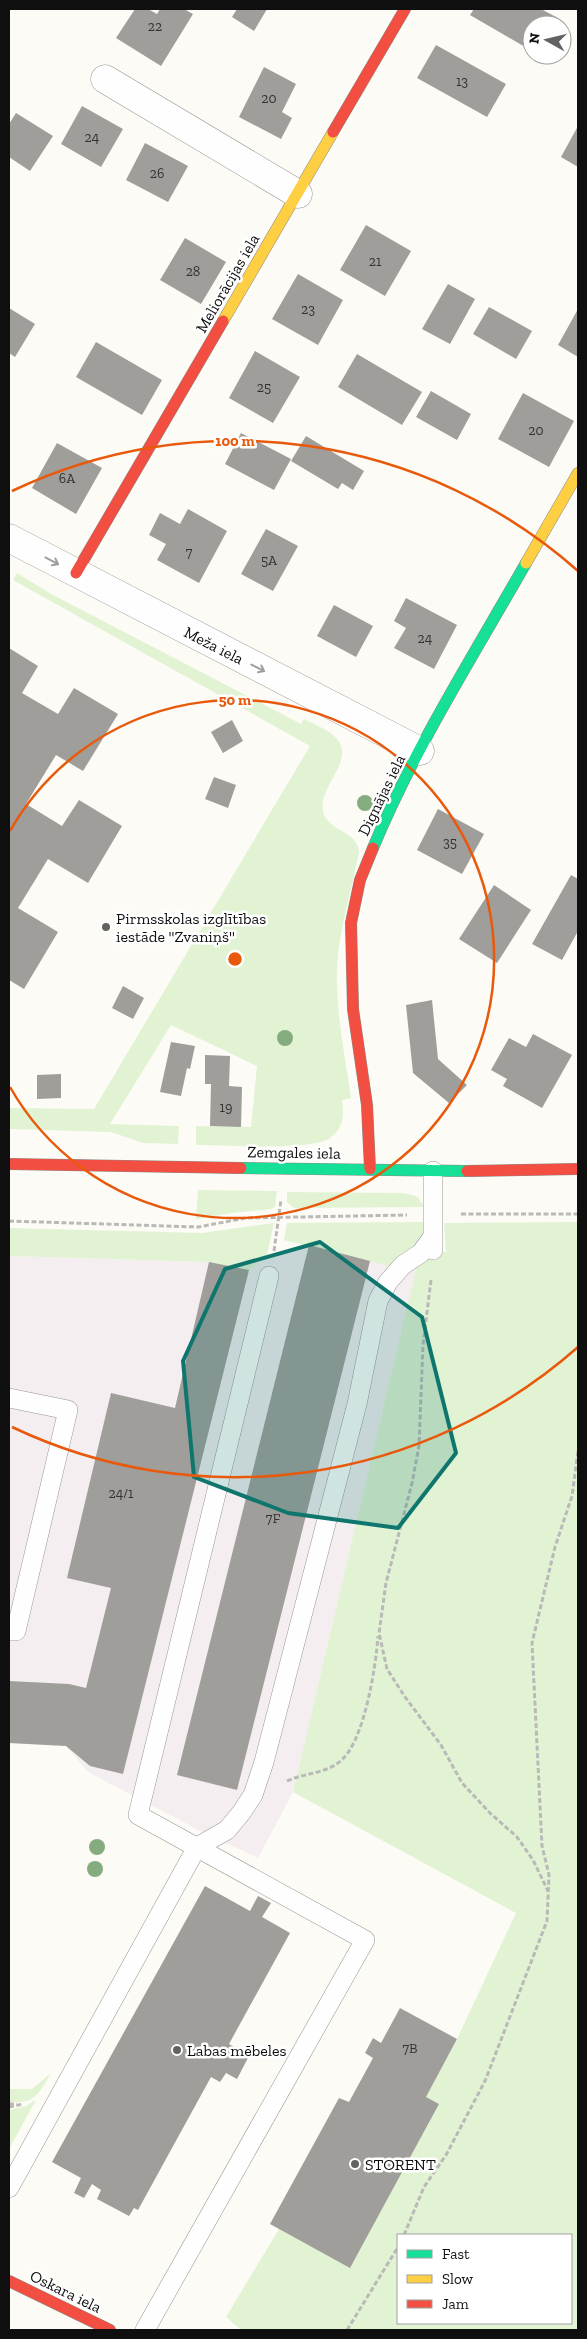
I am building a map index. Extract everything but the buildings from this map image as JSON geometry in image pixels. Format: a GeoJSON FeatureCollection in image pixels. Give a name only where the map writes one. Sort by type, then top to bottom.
{"type":"FeatureCollection","features":[{"type":"Feature","properties":{"kind":"street","name":"Meliorācijas iela"},"geometry":{"type":"LineString","coordinates":[[76,574],[406,9]]}},
{"type":"Feature","properties":{"kind":"street"},"geometry":{"type":"LineString","coordinates":[[105,79],[298,194]]}},
{"type":"Feature","properties":{"kind":"street","name":"Dignājas iela"},"geometry":{"type":"LineString","coordinates":[[370,1170],[367,1105],[353,1009],[351,923],[360,880],[383,824],[444,706],[578,473]]}},
{"type":"Feature","properties":{"kind":"street","name":"Meža iela"},"geometry":{"type":"LineString","coordinates":[[9,538],[420,752]]}},
{"type":"Feature","properties":{"kind":"street","name":"Zemgales iela"},"geometry":{"type":"LineString","coordinates":[[9,1164],[434,1171],[578,1169]]}},
{"type":"Feature","properties":{"kind":"street","name":"Oskara iela"},"geometry":{"type":"LineString","coordinates":[[9,2281],[110,2330]]}},
{"type":"Feature","properties":{"kind":"lane"},"geometry":{"type":"LineString","coordinates":[[9,2188],[197,1847],[227,1830],[253,1795],[357,1404],[378,1301],[388,1282],[403,1265],[432,1245],[434,1171]]}},
{"type":"Feature","properties":{"kind":"lane"},"geometry":{"type":"LineString","coordinates":[[145,2330],[365,1940],[138,1815],[270,1276]]}},
{"type":"Feature","properties":{"kind":"lane"},"geometry":{"type":"LineString","coordinates":[[9,1398],[68,1410],[16,1631],[9,1631]]}},
{"type":"Feature","properties":{"kind":"path"},"geometry":{"type":"LineString","coordinates":[[9,1221],[198,1227],[246,1218],[280,1216],[578,1214]]}},
{"type":"Feature","properties":{"kind":"path"},"geometry":{"type":"LineString","coordinates":[[270,1276],[280,1216]]}},
{"type":"Feature","properties":{"kind":"path"},"geometry":{"type":"LineString","coordinates":[[285,1782],[297,1776],[332,1767],[341,1762],[356,1743],[376,1664],[378,1633],[386,1583],[412,1483],[419,1446],[422,1345],[432,1245]]}},
{"type":"Feature","properties":{"kind":"path"},"geometry":{"type":"LineString","coordinates":[[404,2234],[424,2188],[446,2155],[485,2081],[547,1921],[549,1874],[542,1846],[532,1643],[555,1547],[572,1496],[578,1451]]}},
{"type":"Feature","properties":{"kind":"path"},"geometry":{"type":"LineString","coordinates":[[378,1633],[387,1669],[405,1697],[441,1746],[462,1783],[490,1813],[517,1837],[533,1860],[548,1892]]}},
{"type":"Feature","properties":{"kind":"path"},"geometry":{"type":"LineString","coordinates":[[9,2104],[22,2104]]}},
{"type":"Feature","properties":{"kind":"path"},"geometry":{"type":"LineString","coordinates":[[346,2330],[397,2249]]}},
{"type":"Feature","properties":{"kind":"highlighted area"},"geometry":{"type":"Polygon","coordinates":[[[320,1242],[422,1317],[456,1453],[398,1528],[288,1513],[194,1477],[183,1361],[225,1269],[320,1242]]]}},
{"type":"Feature","properties":{"kind":"shaded area"},"geometry":{"type":"Polygon","coordinates":[[[309,1245],[420,1251],[293,1792],[258,1858],[206,1834],[88,1772],[66,1746],[9,1743],[9,1256],[209,1262],[249,1270],[267,1255],[309,1245]]]}},
{"type":"Feature","properties":{"kind":"green space"},"geometry":{"type":"Polygon","coordinates":[[[17,573],[53,595],[301,724],[304,719],[323,728],[334,736],[340,745],[342,754],[340,763],[326,791],[323,811],[325,818],[330,823],[353,839],[359,852],[341,934],[337,965],[340,1022],[351,1098],[342,1100],[342,1121],[338,1130],[330,1138],[305,1145],[287,1146],[196,1145],[196,1126],[251,1127],[257,1066],[171,1025],[110,1124],[179,1126],[178,1144],[143,1143],[111,1132],[9,1129],[9,1108],[94,1109],[310,746],[13,580],[17,573]]]}},
{"type":"Feature","properties":{"kind":"green space"},"geometry":{"type":"Polygon","coordinates":[[[198,1190],[277,1191],[275,1207],[271,1209],[196,1219],[198,1190]]]}},
{"type":"Feature","properties":{"kind":"green space"},"geometry":{"type":"Polygon","coordinates":[[[287,1192],[404,1193],[418,1197],[424,1207],[294,1208],[287,1202],[287,1192]]]}},
{"type":"Feature","properties":{"kind":"green space"},"geometry":{"type":"Polygon","coordinates":[[[426,1222],[425,1237],[394,1267],[284,1240],[287,1223],[426,1222]]]}},
{"type":"Feature","properties":{"kind":"green space"},"geometry":{"type":"Polygon","coordinates":[[[578,1222],[578,2330],[241,2330],[226,2317],[279,2229],[350,2267],[439,2104],[426,2097],[457,2039],[516,1913],[293,1792],[420,1251],[446,1252],[444,1223],[578,1222]]]}},
{"type":"Feature","properties":{"kind":"green space"},"geometry":{"type":"Polygon","coordinates":[[[274,1223],[267,1255],[249,1270],[209,1262],[9,1256],[9,1228],[202,1233],[274,1223]]]}},
{"type":"Feature","properties":{"kind":"green space"},"geometry":{"type":"Polygon","coordinates":[[[51,2073],[43,2087],[31,2099],[9,2102],[9,2089],[32,2089],[51,2073]]]}},
{"type":"Feature","properties":{"kind":"green space"},"geometry":{"type":"Polygon","coordinates":[[[36,2100],[9,2149],[9,2110],[26,2106],[36,2100]]]}},
{"type":"Feature","properties":{"kind":"traffic: fast"},"geometry":{"type":"LineString","coordinates":[[373,848],[425,739],[526,563]]}},
{"type":"Feature","properties":{"kind":"traffic: fast"},"geometry":{"type":"LineString","coordinates":[[241,1168],[467,1171]]}},
{"type":"Feature","properties":{"kind":"traffic: slow"},"geometry":{"type":"LineString","coordinates":[[223,321],[333,132]]}},
{"type":"Feature","properties":{"kind":"traffic: slow"},"geometry":{"type":"LineString","coordinates":[[526,563],[578,473]]}},
{"type":"Feature","properties":{"kind":"traffic: jam"},"geometry":{"type":"LineString","coordinates":[[333,132],[405,9]]}},
{"type":"Feature","properties":{"kind":"traffic: jam"},"geometry":{"type":"LineString","coordinates":[[76,573],[223,321]]}},
{"type":"Feature","properties":{"kind":"traffic: jam"},"geometry":{"type":"LineString","coordinates":[[370,1169],[367,1105],[353,1009],[351,923],[360,880],[373,848]]}},
{"type":"Feature","properties":{"kind":"traffic: jam"},"geometry":{"type":"LineString","coordinates":[[9,1164],[241,1168]]}},
{"type":"Feature","properties":{"kind":"traffic: jam"},"geometry":{"type":"LineString","coordinates":[[467,1171],[578,1169]]}},
{"type":"Feature","properties":{"kind":"traffic: jam"},"geometry":{"type":"LineString","coordinates":[[9,2281],[110,2330]]}},
{"type":"Feature","properties":{"kind":"place","name":"Pirmsskolas izglītības iestāde \"Zvaniņš\""},"geometry":{"type":"Point","coordinates":[106,927]}},
{"type":"Feature","properties":{"kind":"place","name":"Labas mēbeles"},"geometry":{"type":"Point","coordinates":[177,2050]}},
{"type":"Feature","properties":{"kind":"place","name":"STORENT"},"geometry":{"type":"Point","coordinates":[355,2164]}}]}
